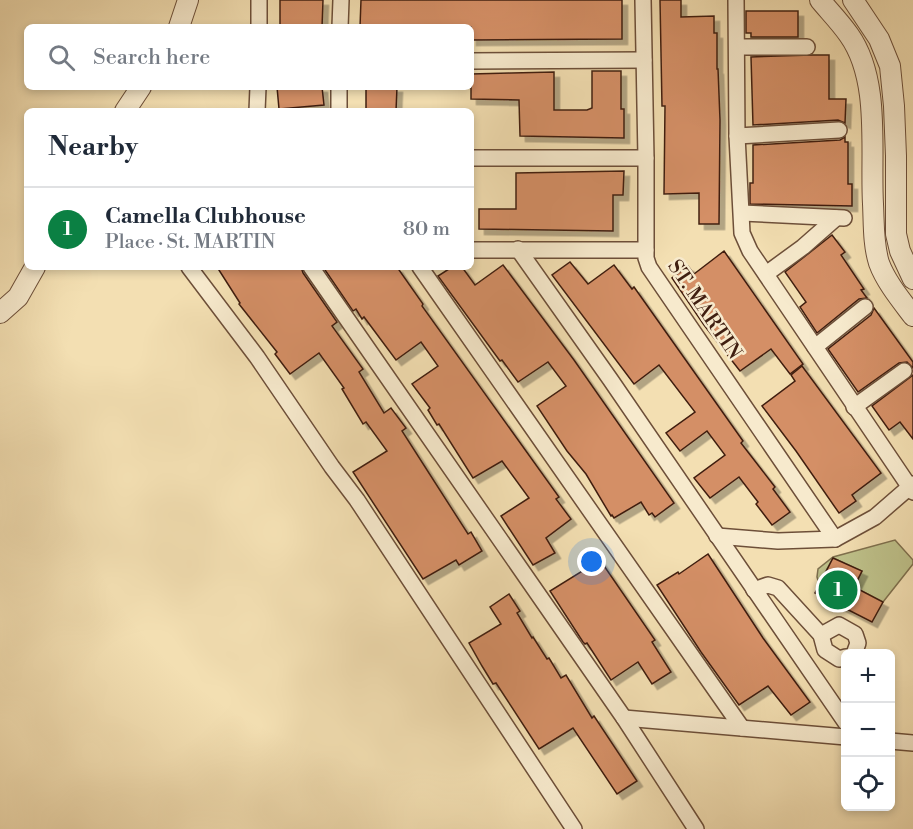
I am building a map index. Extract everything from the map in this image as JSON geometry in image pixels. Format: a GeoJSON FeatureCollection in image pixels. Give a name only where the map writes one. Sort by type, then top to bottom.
{"type":"FeatureCollection","features":[{"type":"Feature","properties":{"kind":"street"},"geometry":{"type":"LineString","coordinates":[[180,24],[188,0]]}},
{"type":"Feature","properties":{"kind":"street"},"geometry":{"type":"LineString","coordinates":[[259,24],[260,0]]}},
{"type":"Feature","properties":{"kind":"street"},"geometry":{"type":"LineString","coordinates":[[340,24],[341,0]]}},
{"type":"Feature","properties":{"kind":"street","name":"ST. MARTIN"},"geometry":{"type":"LineString","coordinates":[[643,0],[646,258],[649,267],[835,539]]}},
{"type":"Feature","properties":{"kind":"street"},"geometry":{"type":"LineString","coordinates":[[717,536],[778,541],[835,539],[875,517],[912,487],[854,407],[766,274],[742,233],[737,136],[736,0]]}},
{"type":"Feature","properties":{"kind":"street"},"geometry":{"type":"LineString","coordinates":[[820,0],[850,36],[862,59],[872,118],[871,166],[875,248],[888,280],[913,316]]}},
{"type":"Feature","properties":{"kind":"street"},"geometry":{"type":"LineString","coordinates":[[853,0],[879,39],[890,66],[896,146],[896,234],[900,251],[913,279]]}},
{"type":"Feature","properties":{"kind":"street"},"geometry":{"type":"LineString","coordinates":[[737,47],[807,47]]}},
{"type":"Feature","properties":{"kind":"street"},"geometry":{"type":"LineString","coordinates":[[474,61],[644,60]]}},
{"type":"Feature","properties":{"kind":"street"},"geometry":{"type":"LineString","coordinates":[[127,108],[139,90]]}},
{"type":"Feature","properties":{"kind":"street"},"geometry":{"type":"LineString","coordinates":[[257,108],[258,90]]}},
{"type":"Feature","properties":{"kind":"street"},"geometry":{"type":"LineString","coordinates":[[339,90],[339,108]]}},
{"type":"Feature","properties":{"kind":"street"},"geometry":{"type":"LineString","coordinates":[[737,136],[839,130]]}},
{"type":"Feature","properties":{"kind":"street"},"geometry":{"type":"LineString","coordinates":[[474,158],[646,158]]}},
{"type":"Feature","properties":{"kind":"street"},"geometry":{"type":"LineString","coordinates":[[742,213],[840,218],[766,274]]}},
{"type":"Feature","properties":{"kind":"street"},"geometry":{"type":"LineString","coordinates":[[518,249],[841,716]]}},
{"type":"Feature","properties":{"kind":"street"},"geometry":{"type":"LineString","coordinates":[[474,250],[646,250]]}},
{"type":"Feature","properties":{"kind":"street"},"geometry":{"type":"LineString","coordinates":[[0,313],[18,297],[33,270]]}},
{"type":"Feature","properties":{"kind":"street"},"geometry":{"type":"LineString","coordinates":[[191,270],[257,357],[357,500],[574,829]]}},
{"type":"Feature","properties":{"kind":"street"},"geometry":{"type":"LineString","coordinates":[[313,270],[624,718],[696,829]]}},
{"type":"Feature","properties":{"kind":"street"},"geometry":{"type":"LineString","coordinates":[[422,270],[742,728]]}},
{"type":"Feature","properties":{"kind":"street"},"geometry":{"type":"LineString","coordinates":[[815,347],[865,307]]}},
{"type":"Feature","properties":{"kind":"street"},"geometry":{"type":"LineString","coordinates":[[854,407],[904,371]]}},
{"type":"Feature","properties":{"kind":"street"},"geometry":{"type":"LineString","coordinates":[[754,590],[768,585],[778,588],[821,635],[825,650],[841,658]]}},
{"type":"Feature","properties":{"kind":"street"},"geometry":{"type":"LineString","coordinates":[[821,635],[839,625],[855,634],[858,643],[856,649]]}},
{"type":"Feature","properties":{"kind":"street"},"geometry":{"type":"LineString","coordinates":[[624,718],[841,737]]}},
{"type":"Feature","properties":{"kind":"street"},"geometry":{"type":"LineString","coordinates":[[895,741],[913,743]]}},
{"type":"Feature","properties":{"kind":"green space"},"geometry":{"type":"Polygon","coordinates":[[[895,540],[913,560],[913,564],[883,602],[854,587],[862,571],[833,558],[819,584],[818,569],[833,557],[895,540]]]}},
{"type":"Feature","properties":{"kind":"building"},"geometry":{"type":"Polygon","coordinates":[[[280,0],[323,0],[322,24],[280,24],[280,0]]]}},
{"type":"Feature","properties":{"kind":"building"},"geometry":{"type":"Polygon","coordinates":[[[361,0],[622,0],[622,39],[474,40],[474,24],[360,24],[361,0]]]}},
{"type":"Feature","properties":{"kind":"building"},"geometry":{"type":"Polygon","coordinates":[[[660,0],[681,0],[681,17],[714,16],[714,33],[717,33],[720,120],[719,224],[699,224],[699,193],[664,194],[665,106],[662,106],[660,0]]]}},
{"type":"Feature","properties":{"kind":"building"},"geometry":{"type":"Polygon","coordinates":[[[746,11],[798,11],[798,37],[751,37],[751,33],[746,33],[746,11]]]}},
{"type":"Feature","properties":{"kind":"building"},"geometry":{"type":"Polygon","coordinates":[[[829,55],[829,99],[846,99],[845,123],[838,120],[753,125],[751,57],[829,55]]]}},
{"type":"Feature","properties":{"kind":"building"},"geometry":{"type":"Polygon","coordinates":[[[592,71],[621,71],[624,138],[520,136],[519,100],[471,99],[471,90],[474,90],[474,74],[554,72],[554,110],[592,108],[592,71]]]}},
{"type":"Feature","properties":{"kind":"building"},"geometry":{"type":"Polygon","coordinates":[[[277,90],[322,90],[324,105],[279,108],[277,90]]]}},
{"type":"Feature","properties":{"kind":"building"},"geometry":{"type":"Polygon","coordinates":[[[366,90],[397,90],[396,108],[366,108],[366,90]]]}},
{"type":"Feature","properties":{"kind":"building"},"geometry":{"type":"Polygon","coordinates":[[[845,137],[845,142],[848,142],[848,184],[852,184],[852,206],[750,204],[750,183],[753,183],[753,145],[840,140],[845,137]]]}},
{"type":"Feature","properties":{"kind":"building"},"geometry":{"type":"Polygon","coordinates":[[[624,171],[623,195],[613,195],[613,231],[479,229],[479,209],[516,209],[516,173],[624,171]]]}},
{"type":"Feature","properties":{"kind":"building"},"geometry":{"type":"Polygon","coordinates":[[[832,235],[845,252],[841,255],[864,289],[861,290],[867,298],[859,299],[817,333],[800,307],[806,302],[785,272],[832,235]]]}},
{"type":"Feature","properties":{"kind":"building"},"geometry":{"type":"Polygon","coordinates":[[[724,251],[803,364],[790,374],[771,349],[740,371],[704,325],[672,278],[688,266],[694,274],[724,251]]]}},
{"type":"Feature","properties":{"kind":"building"},"geometry":{"type":"Polygon","coordinates":[[[570,262],[588,284],[614,265],[632,289],[634,287],[743,441],[741,443],[775,487],[773,489],[790,512],[772,525],[739,477],[710,498],[694,478],[725,455],[707,431],[680,451],[666,433],[695,412],[659,365],[634,384],[552,275],[570,262]]]}},
{"type":"Feature","properties":{"kind":"building"},"geometry":{"type":"Polygon","coordinates":[[[503,265],[574,360],[674,503],[655,517],[652,513],[649,515],[641,502],[614,518],[611,516],[586,474],[567,451],[537,406],[566,386],[548,362],[518,382],[438,276],[447,270],[464,270],[475,285],[503,265]]]}},
{"type":"Feature","properties":{"kind":"building"},"geometry":{"type":"Polygon","coordinates":[[[219,270],[302,270],[337,322],[332,326],[363,369],[359,372],[384,413],[391,408],[406,428],[402,431],[468,534],[471,532],[482,551],[459,565],[456,560],[423,579],[353,472],[387,451],[366,422],[363,424],[342,389],[344,388],[319,353],[290,374],[275,354],[277,352],[240,303],[219,270]]]}},
{"type":"Feature","properties":{"kind":"building"},"geometry":{"type":"Polygon","coordinates":[[[325,270],[399,270],[423,304],[422,306],[559,497],[556,499],[571,519],[546,538],[555,553],[533,565],[501,516],[529,498],[502,461],[473,478],[439,424],[437,425],[428,410],[430,408],[412,384],[438,366],[421,342],[396,360],[364,317],[362,319],[356,309],[353,311],[325,270]]]}},
{"type":"Feature","properties":{"kind":"building"},"geometry":{"type":"Polygon","coordinates":[[[874,308],[913,362],[913,368],[907,362],[899,363],[858,392],[828,349],[871,315],[874,308]]]}},
{"type":"Feature","properties":{"kind":"building"},"geometry":{"type":"Polygon","coordinates":[[[802,366],[881,473],[852,495],[856,501],[839,513],[762,406],[795,381],[791,375],[802,366]]]}},
{"type":"Feature","properties":{"kind":"building"},"geometry":{"type":"Polygon","coordinates":[[[913,375],[913,439],[900,422],[889,430],[872,406],[913,375]]]}},
{"type":"Feature","properties":{"kind":"building"},"geometry":{"type":"Polygon","coordinates":[[[708,554],[763,638],[810,702],[791,715],[768,686],[739,705],[657,585],[678,572],[679,574],[708,554]]]}},
{"type":"Feature","properties":{"kind":"building"},"geometry":{"type":"Polygon","coordinates":[[[833,558],[862,571],[854,587],[883,602],[872,622],[815,593],[833,558]]]}},
{"type":"Feature","properties":{"kind":"building"},"geometry":{"type":"Polygon","coordinates":[[[600,560],[655,640],[652,642],[671,672],[652,684],[638,662],[611,680],[550,591],[600,560]]]}},
{"type":"Feature","properties":{"kind":"building"},"geometry":{"type":"Polygon","coordinates":[[[509,594],[520,611],[517,613],[532,638],[547,659],[549,658],[561,678],[566,675],[592,718],[594,716],[637,781],[617,794],[573,728],[539,749],[496,683],[493,684],[469,643],[501,624],[490,607],[509,594]]]}},
{"type":"Feature","properties":{"kind":"place","name":"Camella Clubhouse"},"geometry":{"type":"Point","coordinates":[838,590]}}]}
